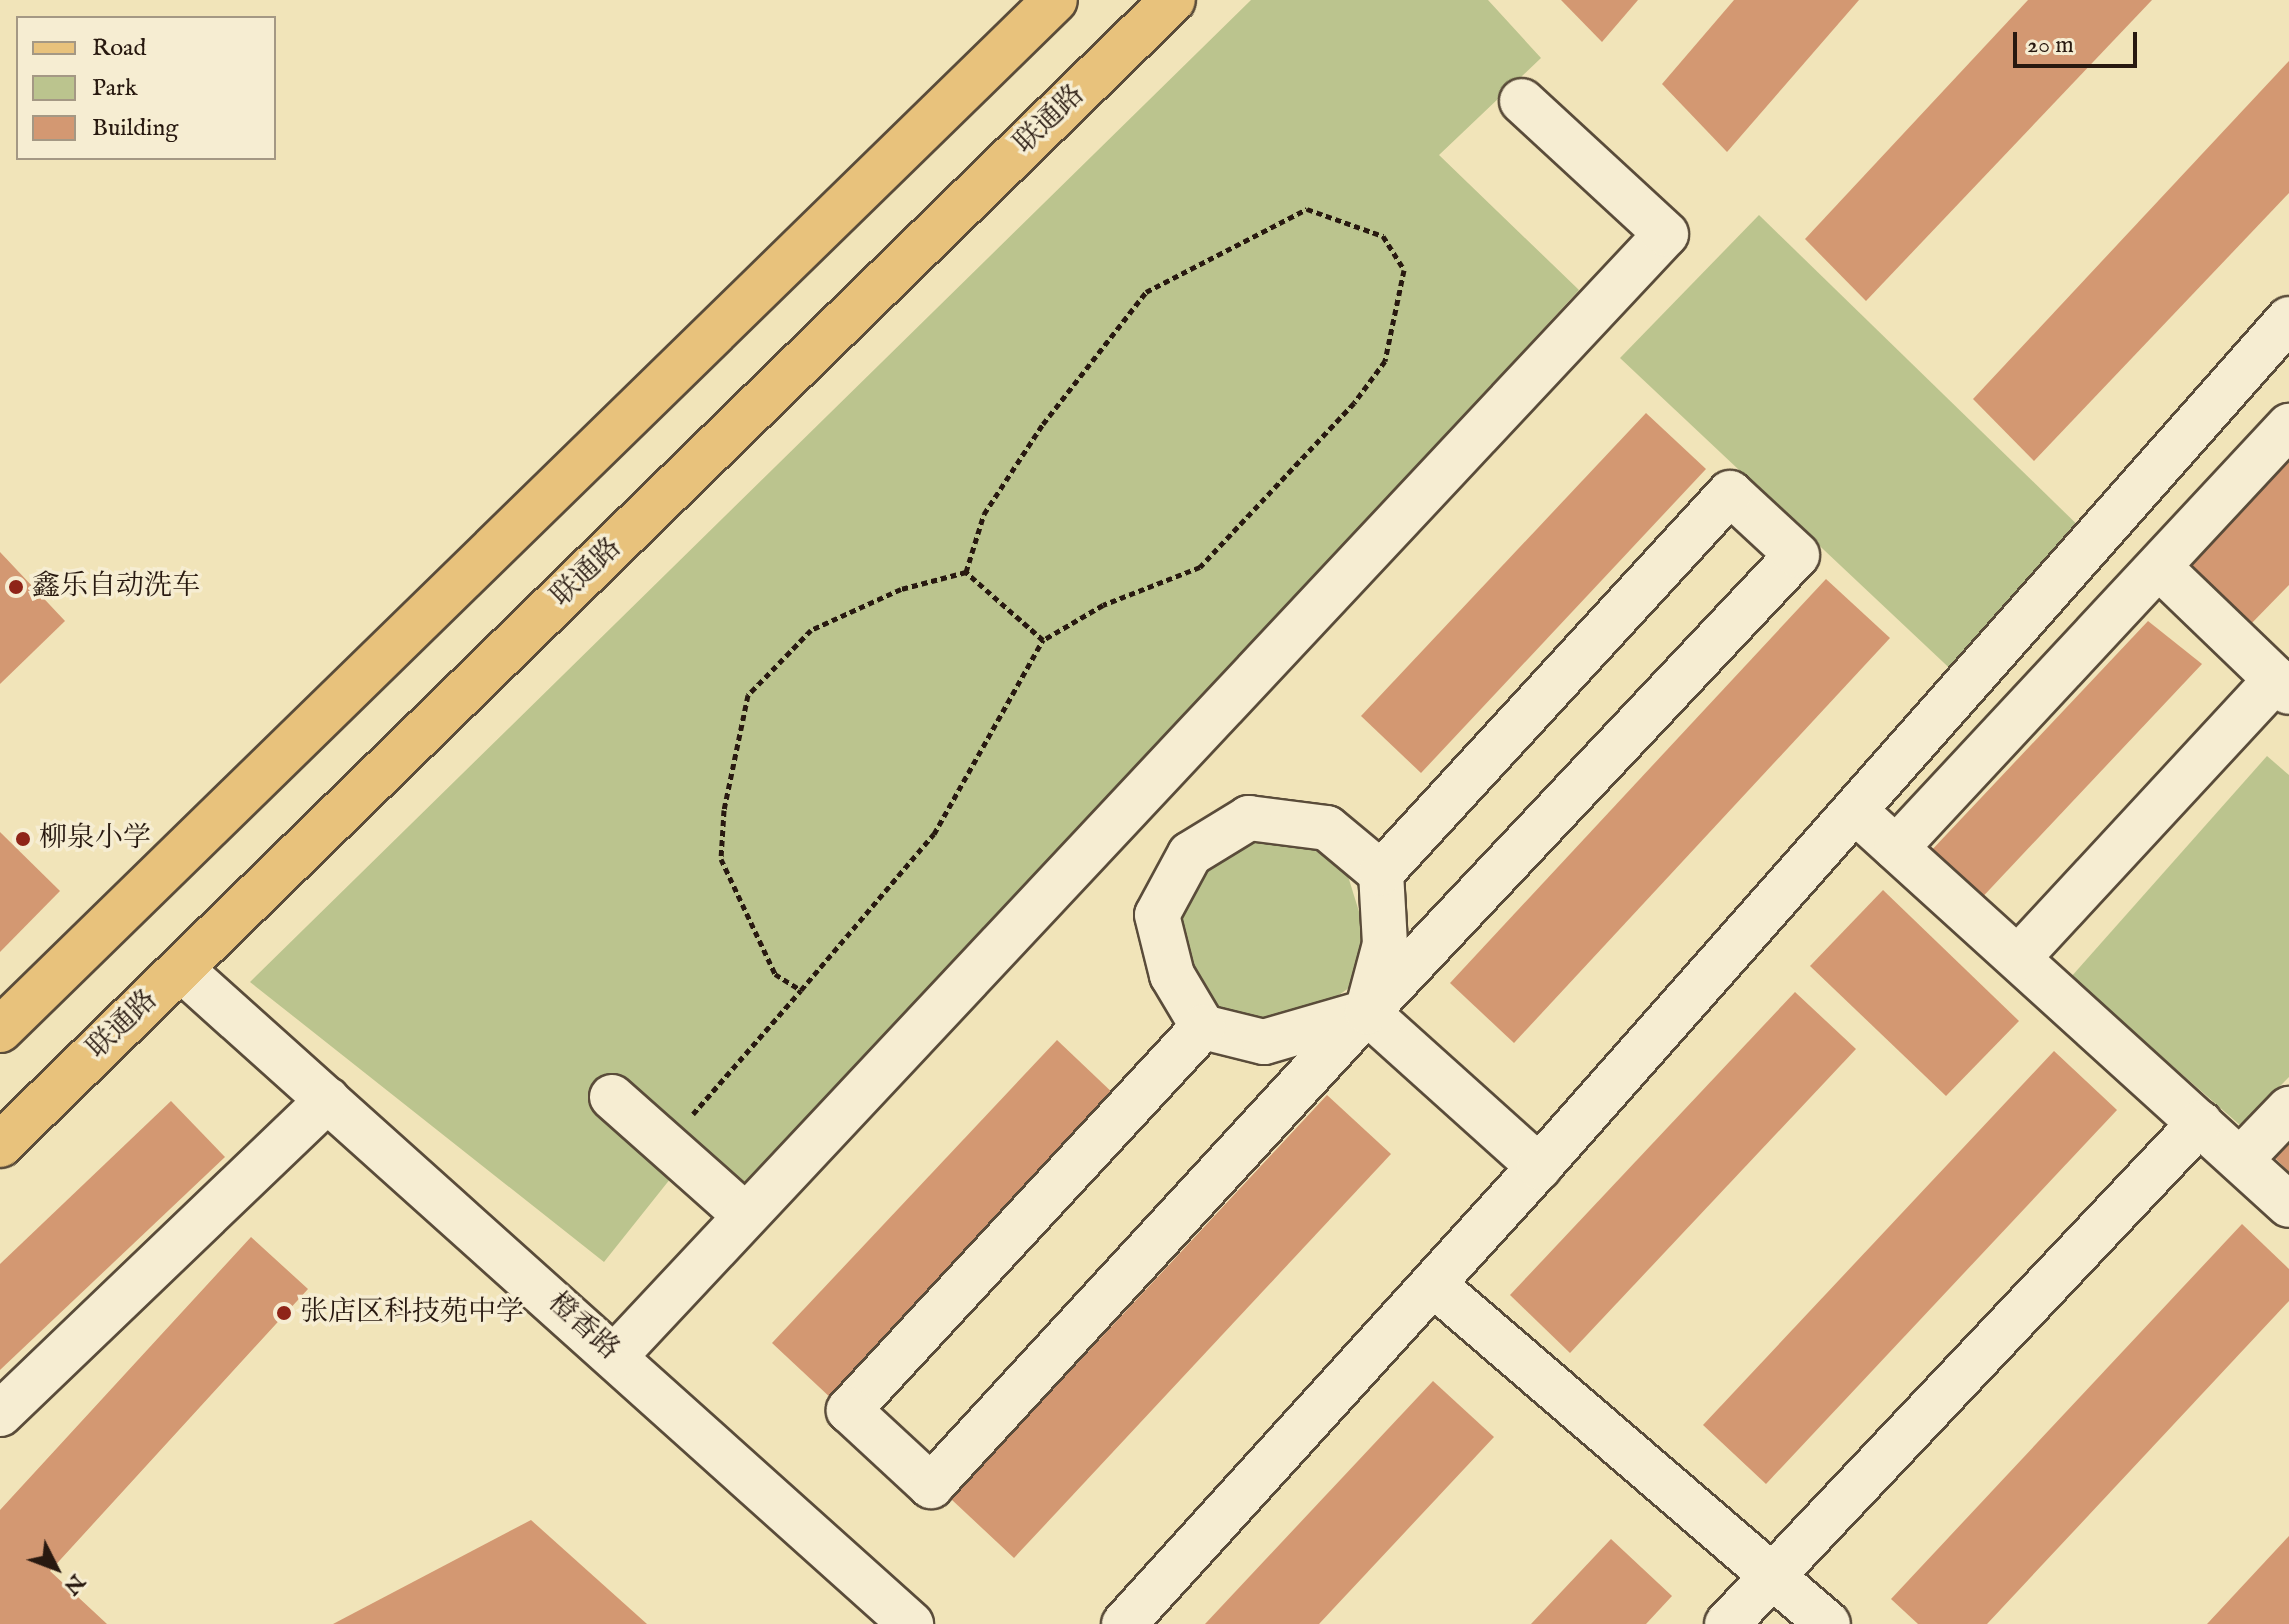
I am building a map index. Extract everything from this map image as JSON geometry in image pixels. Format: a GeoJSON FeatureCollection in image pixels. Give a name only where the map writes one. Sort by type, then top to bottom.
{"type":"FeatureCollection","features":[{"type":"Feature","properties":{"kind":"main road"},"geometry":{"type":"LineString","coordinates":[[0,1030],[1055,0]]}},
{"type":"Feature","properties":{"kind":"main road","name":"联通路"},"geometry":{"type":"LineString","coordinates":[[0,1145],[1173,0]]}},
{"type":"Feature","properties":{"kind":"street"},"geometry":{"type":"LineString","coordinates":[[615,1356],[1666,234],[1522,101]]}},
{"type":"Feature","properties":{"kind":"street"},"geometry":{"type":"LineString","coordinates":[[1124,1624],[1539,1167],[2289,319]]}},
{"type":"Feature","properties":{"kind":"street"},"geometry":{"type":"LineString","coordinates":[[1896,848],[2289,426]]}},
{"type":"Feature","properties":{"kind":"street"},"geometry":{"type":"LineString","coordinates":[[1203,1027],[849,1410],[931,1486],[1367,1012],[1797,555],[1730,493],[1381,873],[1385,944],[1367,1012]]}},
{"type":"Feature","properties":{"kind":"street"},"geometry":{"type":"LineString","coordinates":[[2018,958],[2282,685],[2159,567]]}},
{"type":"Feature","properties":{"kind":"street"},"geometry":{"type":"LineString","coordinates":[[1855,811],[2289,1205]]}},
{"type":"Feature","properties":{"kind":"street"},"geometry":{"type":"LineString","coordinates":[[1367,1012],[1264,1042],[1203,1027],[1172,975],[1157,915],[1190,854],[1249,818],[1327,828],[1381,873]]}},
{"type":"Feature","properties":{"kind":"street","name":"橙香路"},"geometry":{"type":"LineString","coordinates":[[181,969],[911,1624]]}},
{"type":"Feature","properties":{"kind":"street"},"geometry":{"type":"LineString","coordinates":[[1367,1012],[1539,1167]]}},
{"type":"Feature","properties":{"kind":"street"},"geometry":{"type":"LineString","coordinates":[[612,1097],[745,1215]]}},
{"type":"Feature","properties":{"kind":"street"},"geometry":{"type":"LineString","coordinates":[[0,1414],[328,1100]]}},
{"type":"Feature","properties":{"kind":"street"},"geometry":{"type":"LineString","coordinates":[[2240,1160],[2289,1109]]}},
{"type":"Feature","properties":{"kind":"street"},"geometry":{"type":"LineString","coordinates":[[1727,1624],[2200,1123]]}},
{"type":"Feature","properties":{"kind":"street"},"geometry":{"type":"LineString","coordinates":[[1433,1284],[1828,1624]]}},
{"type":"Feature","properties":{"kind":"path"},"geometry":{"type":"LineString","coordinates":[[666,1145],[934,834],[1043,640],[1103,605],[1200,567],[1354,403],[1385,361],[1404,270],[1383,236],[1307,209],[1146,292],[1043,424],[984,514],[966,572]]}},
{"type":"Feature","properties":{"kind":"path"},"geometry":{"type":"LineString","coordinates":[[966,572],[1043,640]]}},
{"type":"Feature","properties":{"kind":"path"},"geometry":{"type":"LineString","coordinates":[[801,990],[775,974],[721,859],[724,810],[748,695],[811,630],[901,589],[966,572]]}},
{"type":"Feature","properties":{"kind":"green space"},"geometry":{"type":"Polygon","coordinates":[[[1251,0],[1488,0],[1541,58],[1439,155],[1579,290],[747,1191],[698,1144],[604,1262],[250,982],[1251,0]]]}},
{"type":"Feature","properties":{"kind":"green space"},"geometry":{"type":"Polygon","coordinates":[[[1759,215],[2091,538],[1960,678],[1620,358],[1759,215]]]}},
{"type":"Feature","properties":{"kind":"green space"},"geometry":{"type":"Polygon","coordinates":[[[2267,756],[2289,775],[2289,1077],[2241,1126],[2071,977],[2267,756]]]}},
{"type":"Feature","properties":{"kind":"green space"},"geometry":{"type":"Polygon","coordinates":[[[1260,831],[1307,842],[1343,860],[1369,944],[1353,985],[1301,1022],[1249,1021],[1210,1005],[1181,953],[1182,902],[1223,851],[1260,831]]]}},
{"type":"Feature","properties":{"kind":"building"},"geometry":{"type":"Polygon","coordinates":[[[1561,0],[1638,0],[1602,42],[1561,0]]]}},
{"type":"Feature","properties":{"kind":"building"},"geometry":{"type":"Polygon","coordinates":[[[1734,0],[1859,0],[1727,152],[1662,84],[1734,0]]]}},
{"type":"Feature","properties":{"kind":"building"},"geometry":{"type":"Polygon","coordinates":[[[2028,0],[2152,0],[1866,301],[1805,239],[2028,0]]]}},
{"type":"Feature","properties":{"kind":"building"},"geometry":{"type":"Polygon","coordinates":[[[2289,61],[2289,193],[2034,461],[1973,399],[2289,61]]]}},
{"type":"Feature","properties":{"kind":"building"},"geometry":{"type":"Polygon","coordinates":[[[1646,413],[1706,469],[1421,773],[1361,716],[1646,413]]]}},
{"type":"Feature","properties":{"kind":"building"},"geometry":{"type":"Polygon","coordinates":[[[2289,454],[2289,585],[2247,628],[2181,564],[2289,454]]]}},
{"type":"Feature","properties":{"kind":"building","name":"鑫乐自动洗车"},"geometry":{"type":"Polygon","coordinates":[[[0,552],[65,621],[0,684],[0,552]]]}},
{"type":"Feature","properties":{"kind":"building"},"geometry":{"type":"Polygon","coordinates":[[[1826,579],[1890,638],[1514,1043],[1450,983],[1826,579]]]}},
{"type":"Feature","properties":{"kind":"building"},"geometry":{"type":"Polygon","coordinates":[[[2148,621],[2202,664],[1975,905],[1929,853],[2148,621]]]}},
{"type":"Feature","properties":{"kind":"building"},"geometry":{"type":"Polygon","coordinates":[[[0,832],[60,891],[0,952],[0,832]]]}},
{"type":"Feature","properties":{"kind":"building"},"geometry":{"type":"Polygon","coordinates":[[[1883,890],[2019,1021],[1946,1096],[1810,966],[1883,890]]]}},
{"type":"Feature","properties":{"kind":"building"},"geometry":{"type":"Polygon","coordinates":[[[1795,992],[1856,1049],[1570,1353],[1510,1295],[1795,992]]]}},
{"type":"Feature","properties":{"kind":"building"},"geometry":{"type":"Polygon","coordinates":[[[1057,1040],[1117,1097],[833,1400],[772,1343],[1057,1040]]]}},
{"type":"Feature","properties":{"kind":"building"},"geometry":{"type":"Polygon","coordinates":[[[2054,1051],[2117,1110],[1766,1484],[1703,1425],[2054,1051]]]}},
{"type":"Feature","properties":{"kind":"building"},"geometry":{"type":"Polygon","coordinates":[[[1327,1095],[1391,1154],[1014,1558],[951,1499],[1327,1095]]]}},
{"type":"Feature","properties":{"kind":"building"},"geometry":{"type":"Polygon","coordinates":[[[171,1101],[225,1157],[0,1370],[0,1264],[171,1101]]]}},
{"type":"Feature","properties":{"kind":"building"},"geometry":{"type":"Polygon","coordinates":[[[2289,1136],[2289,1172],[2271,1154],[2289,1136]]]}},
{"type":"Feature","properties":{"kind":"building"},"geometry":{"type":"Polygon","coordinates":[[[2242,1224],[2289,1269],[2289,1301],[1987,1624],[1918,1624],[1891,1599],[2242,1224]]]}},
{"type":"Feature","properties":{"kind":"building"},"geometry":{"type":"Polygon","coordinates":[[[251,1237],[308,1289],[50,1571],[107,1624],[0,1624],[0,1510],[251,1237]]]}},
{"type":"Feature","properties":{"kind":"building"},"geometry":{"type":"Polygon","coordinates":[[[1433,1381],[1494,1437],[1319,1624],[1205,1624],[1433,1381]]]}},
{"type":"Feature","properties":{"kind":"building"},"geometry":{"type":"Polygon","coordinates":[[[531,1520],[647,1624],[333,1624],[531,1520]]]}},
{"type":"Feature","properties":{"kind":"building"},"geometry":{"type":"Polygon","coordinates":[[[2289,1536],[2289,1624],[2207,1624],[2289,1536]]]}},
{"type":"Feature","properties":{"kind":"building"},"geometry":{"type":"Polygon","coordinates":[[[1611,1539],[1672,1596],[1646,1624],[1531,1624],[1611,1539]]]}},
{"type":"Feature","properties":{"kind":"place","name":"鑫乐自动洗车"},"geometry":{"type":"Point","coordinates":[16,587]}},
{"type":"Feature","properties":{"kind":"place","name":"柳泉小学"},"geometry":{"type":"Point","coordinates":[23,839]}},
{"type":"Feature","properties":{"kind":"place","name":"张店区科技苑中学"},"geometry":{"type":"Point","coordinates":[284,1313]}}]}
